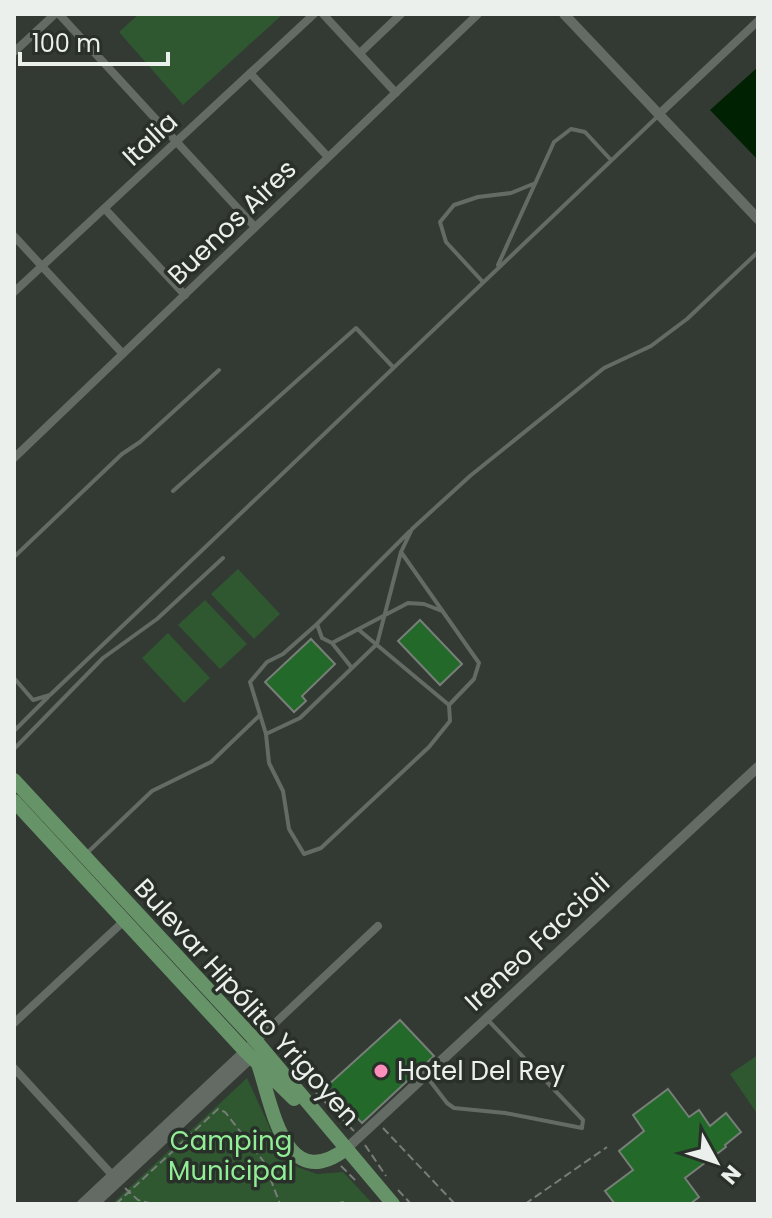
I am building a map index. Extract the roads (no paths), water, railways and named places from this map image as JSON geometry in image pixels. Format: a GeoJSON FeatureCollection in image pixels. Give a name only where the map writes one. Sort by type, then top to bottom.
{"type":"FeatureCollection","features":[{"type":"Feature","properties":{"kind":"highway","name":"Bulevar Hipólito Yrigoyen"},"geometry":{"type":"LineString","coordinates":[[14,780],[84,856],[127,919]]}},
{"type":"Feature","properties":{"kind":"highway","name":"Bulevar Hipólito Yrigoyen"},"geometry":{"type":"LineString","coordinates":[[14,801],[255,1052],[393,1204]]}},
{"type":"Feature","properties":{"kind":"highway"},"geometry":{"type":"LineString","coordinates":[[255,1052],[290,1151],[298,1158],[313,1162],[327,1160],[346,1149]]}},
{"type":"Feature","properties":{"kind":"street"},"geometry":{"type":"LineString","coordinates":[[14,52],[57,14],[255,227]]}},
{"type":"Feature","properties":{"kind":"street","name":"Italia"},"geometry":{"type":"LineString","coordinates":[[14,292],[314,14]]}},
{"type":"Feature","properties":{"kind":"street"},"geometry":{"type":"LineString","coordinates":[[323,14],[396,93]]}},
{"type":"Feature","properties":{"kind":"street"},"geometry":{"type":"LineString","coordinates":[[360,53],[401,14]]}},
{"type":"Feature","properties":{"kind":"street","name":"Buenos Aires"},"geometry":{"type":"LineString","coordinates":[[14,458],[478,14]]}},
{"type":"Feature","properties":{"kind":"street"},"geometry":{"type":"LineString","coordinates":[[564,14],[758,219]]}},
{"type":"Feature","properties":{"kind":"street"},"geometry":{"type":"LineString","coordinates":[[658,115],[758,21]]}},
{"type":"Feature","properties":{"kind":"street"},"geometry":{"type":"LineString","coordinates":[[250,73],[328,157]]}},
{"type":"Feature","properties":{"kind":"street"},"geometry":{"type":"LineString","coordinates":[[105,209],[185,295]]}},
{"type":"Feature","properties":{"kind":"street"},"geometry":{"type":"LineString","coordinates":[[14,236],[123,354]]}},
{"type":"Feature","properties":{"kind":"street","name":"Ireneo Faccioli"},"geometry":{"type":"LineString","coordinates":[[346,1149],[758,767]]}},
{"type":"Feature","properties":{"kind":"street"},"geometry":{"type":"LineString","coordinates":[[14,1023],[127,919]]}},
{"type":"Feature","properties":{"kind":"street"},"geometry":{"type":"LineString","coordinates":[[82,1204],[116,1178],[255,1052],[378,926]]}},
{"type":"Feature","properties":{"kind":"street"},"geometry":{"type":"LineString","coordinates":[[14,1068],[116,1178]]}},
{"type":"Feature","properties":{"kind":"street"},"geometry":{"type":"LineString","coordinates":[[94,1204],[116,1178]]}},
{"type":"Feature","properties":{"kind":"lane"},"geometry":{"type":"LineString","coordinates":[[14,731],[658,115]]}},
{"type":"Feature","properties":{"kind":"lane"},"geometry":{"type":"LineString","coordinates":[[496,269],[554,142],[571,129],[585,132],[611,160]]}},
{"type":"Feature","properties":{"kind":"lane"},"geometry":{"type":"LineString","coordinates":[[483,282],[446,242],[440,222],[454,205],[478,197],[511,193],[536,183]]}},
{"type":"Feature","properties":{"kind":"lane"},"geometry":{"type":"LineString","coordinates":[[359,629],[449,705],[450,721],[429,747],[321,848],[304,854],[289,829],[283,791],[269,763],[266,734],[250,682],[267,662],[283,654],[317,624],[470,476],[604,368],[651,346],[687,319],[758,252]]}},
{"type":"Feature","properties":{"kind":"lane"},"geometry":{"type":"LineString","coordinates":[[173,491],[356,328],[393,367]]}},
{"type":"Feature","properties":{"kind":"lane"},"geometry":{"type":"LineString","coordinates":[[14,557],[122,454],[140,442],[219,370]]}},
{"type":"Feature","properties":{"kind":"lane"},"geometry":{"type":"LineString","coordinates":[[266,734],[300,718],[377,644],[401,552],[412,529]]}},
{"type":"Feature","properties":{"kind":"lane"},"geometry":{"type":"LineString","coordinates":[[401,552],[479,663],[474,679],[449,705]]}},
{"type":"Feature","properties":{"kind":"lane"},"geometry":{"type":"LineString","coordinates":[[14,749],[103,658],[157,619],[223,558]]}},
{"type":"Feature","properties":{"kind":"lane"},"geometry":{"type":"LineString","coordinates":[[332,643],[408,603],[424,604],[444,612]]}},
{"type":"Feature","properties":{"kind":"lane"},"geometry":{"type":"LineString","coordinates":[[317,624],[322,638],[332,643],[352,668]]}},
{"type":"Feature","properties":{"kind":"lane"},"geometry":{"type":"LineString","coordinates":[[14,678],[33,700],[50,695]]}},
{"type":"Feature","properties":{"kind":"lane"},"geometry":{"type":"LineString","coordinates":[[84,856],[152,791],[211,762],[260,715]]}},
{"type":"Feature","properties":{"kind":"lane"},"geometry":{"type":"LineString","coordinates":[[425,1075],[454,1108],[505,1113],[582,1128],[583,1120],[486,1019]]}},
{"type":"Feature","properties":{"kind":"place","name":"Hotel Del Rey"},"geometry":{"type":"Point","coordinates":[381,1071]}},
{"type":"Feature","properties":{"kind":"park label","name":"Camping Municipal"},"geometry":{"type":"Point","coordinates":[231,1156]}}]}
